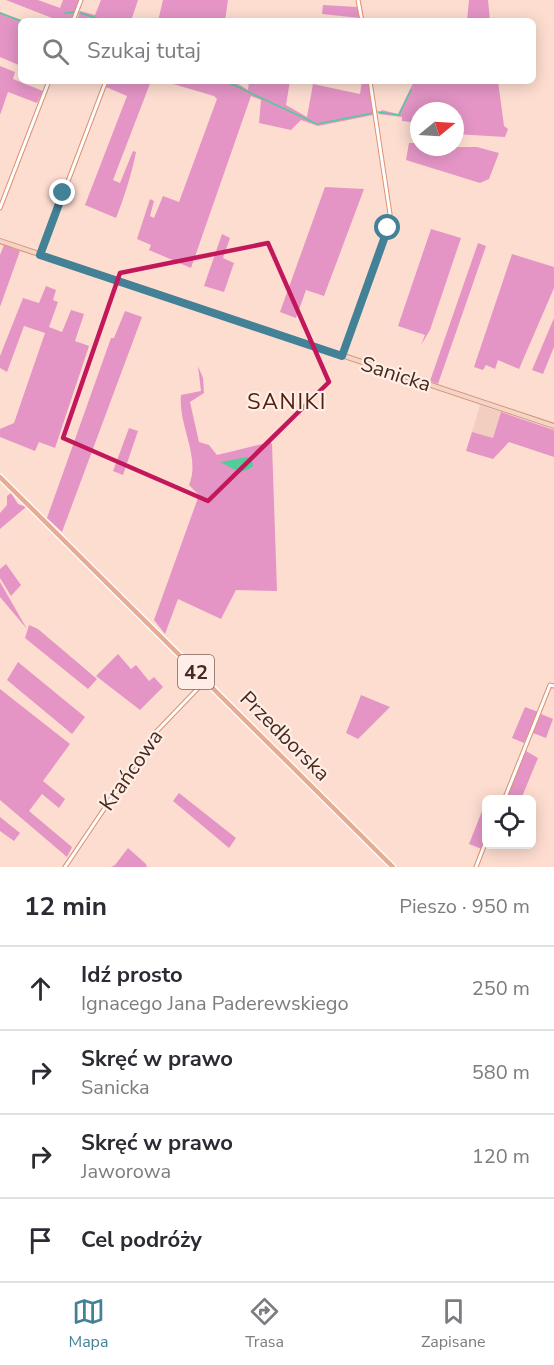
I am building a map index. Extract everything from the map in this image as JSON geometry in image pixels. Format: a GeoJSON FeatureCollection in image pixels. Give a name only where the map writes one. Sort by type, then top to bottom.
{"type":"FeatureCollection","features":[{"type":"Feature","properties":{"kind":"main road","name":"Przedborska"},"geometry":{"type":"LineString","coordinates":[[0,477],[393,867]]}},
{"type":"Feature","properties":{"kind":"street"},"geometry":{"type":"LineString","coordinates":[[74,18],[81,0]]}},
{"type":"Feature","properties":{"kind":"street"},"geometry":{"type":"LineString","coordinates":[[357,0],[361,18]]}},
{"type":"Feature","properties":{"kind":"street"},"geometry":{"type":"LineString","coordinates":[[0,208],[48,84]]}},
{"type":"Feature","properties":{"kind":"street"},"geometry":{"type":"LineString","coordinates":[[40,255],[105,84]]}},
{"type":"Feature","properties":{"kind":"street"},"geometry":{"type":"LineString","coordinates":[[342,356],[384,239],[390,214],[370,84]]}},
{"type":"Feature","properties":{"kind":"street","name":"Sanicka"},"geometry":{"type":"LineString","coordinates":[[0,241],[554,426]]}},
{"type":"Feature","properties":{"kind":"street","name":"Krańcowa"},"geometry":{"type":"LineString","coordinates":[[64,867],[156,732],[205,681]]}},
{"type":"Feature","properties":{"kind":"street"},"geometry":{"type":"LineString","coordinates":[[506,795],[552,686]]}},
{"type":"Feature","properties":{"kind":"street"},"geometry":{"type":"LineString","coordinates":[[476,867],[483,849]]}},
{"type":"Feature","properties":{"kind":"highlighted area"},"geometry":{"type":"Polygon","coordinates":[[[268,243],[329,382],[208,501],[63,438],[120,273],[268,243]]]}},
{"type":"Feature","properties":{"kind":"shaded area"},"geometry":{"type":"Polygon","coordinates":[[[6,0],[38,0],[60,8],[63,0],[79,0],[72,18],[52,18],[6,0]]]}},
{"type":"Feature","properties":{"kind":"shaded area"},"geometry":{"type":"Polygon","coordinates":[[[101,0],[138,0],[132,18],[78,18],[80,11],[95,15],[101,0]]]}},
{"type":"Feature","properties":{"kind":"shaded area"},"geometry":{"type":"Polygon","coordinates":[[[163,0],[228,0],[225,18],[159,18],[163,0]]]}},
{"type":"Feature","properties":{"kind":"shaded area"},"geometry":{"type":"Polygon","coordinates":[[[469,0],[488,0],[490,18],[467,18],[469,0]]]}},
{"type":"Feature","properties":{"kind":"shaded area"},"geometry":{"type":"Polygon","coordinates":[[[323,5],[357,7],[360,18],[322,14],[323,5]]]}},
{"type":"Feature","properties":{"kind":"shaded area"},"geometry":{"type":"Polygon","coordinates":[[[0,12],[18,19],[18,65],[0,57],[0,12]]]}},
{"type":"Feature","properties":{"kind":"shaded area"},"geometry":{"type":"Polygon","coordinates":[[[0,66],[15,72],[13,79],[18,81],[18,84],[26,84],[43,91],[37,103],[8,92],[0,115],[0,66]]]}},
{"type":"Feature","properties":{"kind":"shaded area"},"geometry":{"type":"Polygon","coordinates":[[[108,84],[150,84],[113,180],[120,183],[133,151],[136,152],[128,185],[116,218],[85,205],[127,96],[106,87],[108,84]]]}},
{"type":"Feature","properties":{"kind":"shaded area"},"geometry":{"type":"Polygon","coordinates":[[[173,84],[238,84],[248,90],[249,84],[290,84],[286,105],[307,117],[313,84],[360,94],[362,84],[368,84],[373,115],[318,126],[301,120],[291,130],[259,123],[261,100],[251,96],[191,268],[149,250],[151,245],[137,239],[150,199],[154,201],[150,216],[154,218],[163,196],[179,202],[217,99],[214,96],[173,84]]]}},
{"type":"Feature","properties":{"kind":"shaded area"},"geometry":{"type":"Polygon","coordinates":[[[413,84],[498,84],[504,126],[508,129],[505,137],[464,135],[464,102],[410,102],[410,122],[402,121],[402,117],[378,114],[382,110],[398,114],[413,84]]]}},
{"type":"Feature","properties":{"kind":"shaded area"},"geometry":{"type":"Polygon","coordinates":[[[409,143],[410,156],[464,156],[464,147],[477,147],[499,153],[489,179],[480,183],[406,160],[409,143]]]}},
{"type":"Feature","properties":{"kind":"shaded area"},"geometry":{"type":"Polygon","coordinates":[[[325,187],[364,189],[324,296],[306,290],[296,318],[280,312],[325,187]]]}},
{"type":"Feature","properties":{"kind":"shaded area"},"geometry":{"type":"Polygon","coordinates":[[[431,229],[461,238],[430,330],[421,345],[425,335],[398,326],[431,229]]]}},
{"type":"Feature","properties":{"kind":"shaded area"},"geometry":{"type":"Polygon","coordinates":[[[222,234],[230,238],[223,258],[234,263],[224,292],[204,286],[222,234]]]}},
{"type":"Feature","properties":{"kind":"shaded area"},"geometry":{"type":"Polygon","coordinates":[[[478,243],[486,246],[438,384],[430,381],[478,243]]]}},
{"type":"Feature","properties":{"kind":"shaded area"},"geometry":{"type":"Polygon","coordinates":[[[4,245],[20,251],[0,307],[0,255],[4,245]]]}},
{"type":"Feature","properties":{"kind":"shaded area"},"geometry":{"type":"Polygon","coordinates":[[[512,254],[554,267],[554,288],[519,369],[498,360],[495,369],[486,365],[483,370],[474,367],[512,254]]]}},
{"type":"Feature","properties":{"kind":"shaded area"},"geometry":{"type":"Polygon","coordinates":[[[46,286],[56,290],[53,300],[58,302],[49,327],[62,332],[71,310],[84,314],[75,341],[89,346],[55,448],[39,442],[35,451],[0,437],[0,429],[14,423],[45,333],[24,326],[7,372],[0,368],[0,356],[23,298],[39,303],[46,286]]]}},
{"type":"Feature","properties":{"kind":"shaded area"},"geometry":{"type":"Polygon","coordinates":[[[125,311],[142,317],[62,532],[47,518],[111,338],[114,338],[125,311]]]}},
{"type":"Feature","properties":{"kind":"shaded area"},"geometry":{"type":"Polygon","coordinates":[[[554,318],[554,347],[543,374],[532,370],[554,318]]]}},
{"type":"Feature","properties":{"kind":"shaded area"},"geometry":{"type":"Polygon","coordinates":[[[198,366],[203,378],[204,393],[190,402],[199,442],[209,445],[217,455],[270,442],[272,444],[277,591],[236,590],[221,619],[178,599],[165,634],[154,620],[199,495],[189,485],[192,474],[191,452],[181,407],[181,395],[201,391],[198,366]]]}},
{"type":"Feature","properties":{"kind":"shaded area"},"geometry":{"type":"Polygon","coordinates":[[[480,405],[501,412],[493,439],[472,432],[480,405]]]}},
{"type":"Feature","properties":{"kind":"shaded area"},"geometry":{"type":"Polygon","coordinates":[[[501,412],[554,430],[554,457],[509,442],[493,459],[466,451],[472,432],[493,438],[501,412]]]}},
{"type":"Feature","properties":{"kind":"shaded area"},"geometry":{"type":"Polygon","coordinates":[[[129,428],[138,431],[123,475],[113,471],[129,428]]]}},
{"type":"Feature","properties":{"kind":"shaded area"},"geometry":{"type":"Polygon","coordinates":[[[247,457],[252,460],[253,466],[245,471],[233,469],[221,462],[247,457]]]}},
{"type":"Feature","properties":{"kind":"shaded area"},"geometry":{"type":"Polygon","coordinates":[[[11,493],[18,504],[26,507],[0,529],[0,513],[7,505],[7,496],[11,493]]]}},
{"type":"Feature","properties":{"kind":"shaded area"},"geometry":{"type":"Polygon","coordinates":[[[6,564],[21,585],[11,596],[0,578],[0,569],[6,564]]]}},
{"type":"Feature","properties":{"kind":"shaded area"},"geometry":{"type":"Polygon","coordinates":[[[0,582],[27,629],[0,597],[0,582]]]}},
{"type":"Feature","properties":{"kind":"shaded area"},"geometry":{"type":"Polygon","coordinates":[[[29,625],[38,629],[97,679],[88,689],[25,638],[29,625]]]}},
{"type":"Feature","properties":{"kind":"shaded area"},"geometry":{"type":"Polygon","coordinates":[[[118,654],[131,669],[136,665],[149,681],[154,677],[163,687],[140,710],[96,676],[118,654]]]}},
{"type":"Feature","properties":{"kind":"shaded area"},"geometry":{"type":"Polygon","coordinates":[[[18,662],[85,717],[72,734],[7,680],[18,662]]]}},
{"type":"Feature","properties":{"kind":"shaded area"},"geometry":{"type":"Polygon","coordinates":[[[0,689],[70,744],[43,781],[65,799],[59,808],[42,794],[29,811],[72,847],[67,857],[0,800],[0,689]]]}},
{"type":"Feature","properties":{"kind":"shaded area"},"geometry":{"type":"Polygon","coordinates":[[[361,695],[390,707],[358,739],[346,733],[361,695]]]}},
{"type":"Feature","properties":{"kind":"shaded area"},"geometry":{"type":"Polygon","coordinates":[[[525,707],[538,712],[524,743],[512,738],[525,707]]]}},
{"type":"Feature","properties":{"kind":"shaded area"},"geometry":{"type":"Polygon","coordinates":[[[541,714],[553,719],[546,738],[533,733],[541,714]]]}},
{"type":"Feature","properties":{"kind":"shaded area"},"geometry":{"type":"Polygon","coordinates":[[[526,751],[538,758],[523,795],[507,795],[526,751]]]}},
{"type":"Feature","properties":{"kind":"shaded area"},"geometry":{"type":"Polygon","coordinates":[[[179,793],[236,838],[229,848],[173,801],[179,793]]]}},
{"type":"Feature","properties":{"kind":"shaded area"},"geometry":{"type":"Polygon","coordinates":[[[482,811],[482,849],[469,844],[482,811]]]}},
{"type":"Feature","properties":{"kind":"shaded area"},"geometry":{"type":"Polygon","coordinates":[[[0,817],[20,833],[14,841],[0,831],[0,817]]]}},
{"type":"Feature","properties":{"kind":"shaded area"},"geometry":{"type":"Polygon","coordinates":[[[128,848],[146,864],[147,867],[111,867],[128,848]]]}},
{"type":"Feature","properties":{"kind":"waterway"},"geometry":{"type":"LineString","coordinates":[[65,13],[75,12]]}},
{"type":"Feature","properties":{"kind":"waterway"},"geometry":{"type":"LineString","coordinates":[[0,13],[18,20]]}},
{"type":"Feature","properties":{"kind":"waterway"},"geometry":{"type":"LineString","coordinates":[[80,13],[96,18]]}},
{"type":"Feature","properties":{"kind":"waterway"},"geometry":{"type":"LineString","coordinates":[[231,84],[317,124],[373,113]]}},
{"type":"Feature","properties":{"kind":"waterway"},"geometry":{"type":"LineString","coordinates":[[378,112],[399,115],[411,90]]}},
{"type":"Feature","properties":{"kind":"district","name":"SANIKI"},"geometry":{"type":"Point","coordinates":[287,401]}},
{"type":"Feature","properties":{"kind":"route"},"geometry":{"type":"LineString","coordinates":[[63,193],[40,255],[342,356],[388,228]]}}]}
